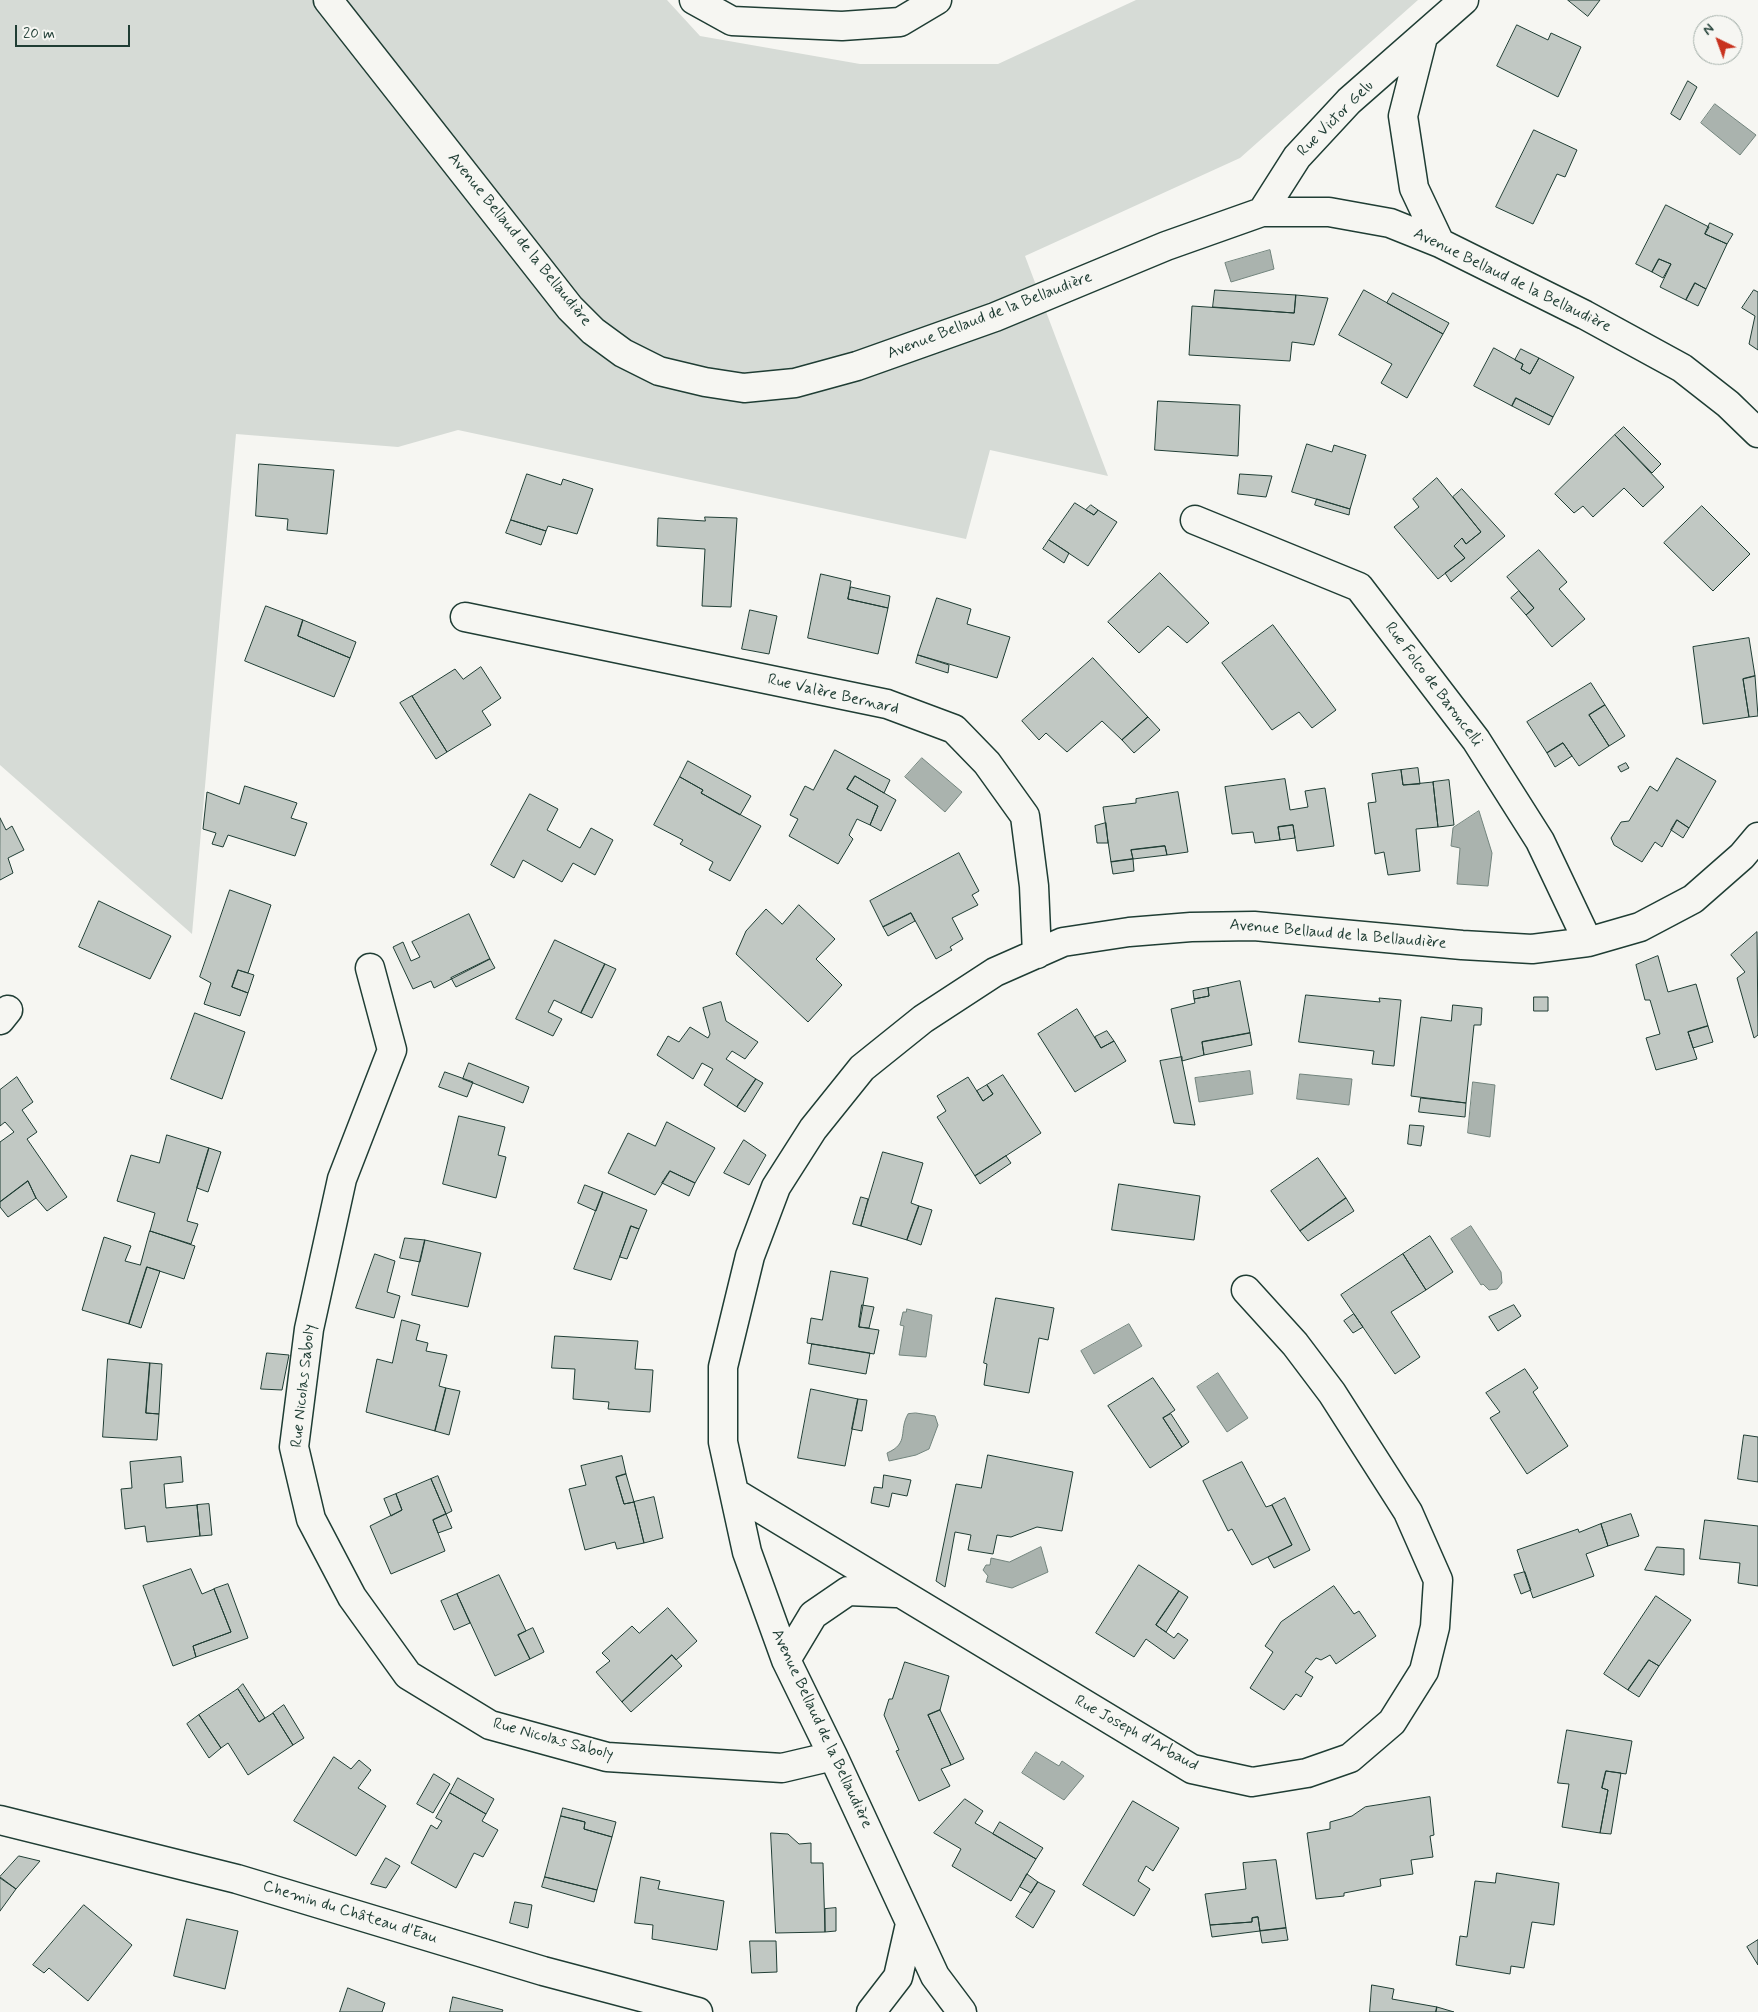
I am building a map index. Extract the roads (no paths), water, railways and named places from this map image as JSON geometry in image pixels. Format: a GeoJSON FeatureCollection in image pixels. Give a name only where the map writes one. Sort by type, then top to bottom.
{"type":"FeatureCollection","features":[{"type":"Feature","properties":{"kind":"street","name":"Avenue Bellaud de la Bellaudière"},"geometry":{"type":"LineString","coordinates":[[328,0],[570,308],[593,330],[623,354],[659,371],[705,382],[744,388],[795,383],[857,366],[995,317],[1166,246],[1262,212],[1329,212],[1390,223],[1440,243],[1585,315],[1682,368],[1728,404],[1758,433]]}},
{"type":"Feature","properties":{"kind":"street"},"geometry":{"type":"LineString","coordinates":[[694,0],[732,21],[842,26],[900,22],[937,0]]}},
{"type":"Feature","properties":{"kind":"street","name":"Rue Victor Gelu"},"geometry":{"type":"LineString","coordinates":[[1262,212],[1297,157],[1349,101],[1464,0]]}},
{"type":"Feature","properties":{"kind":"street"},"geometry":{"type":"LineString","coordinates":[[1423,37],[1403,116],[1414,188],[1440,243]]}},
{"type":"Feature","properties":{"kind":"street","name":"Rue Folco de Baroncelli"},"geometry":{"type":"LineString","coordinates":[[1194,520],[1359,586],[1476,740],[1540,841],[1588,942]]}},
{"type":"Feature","properties":{"kind":"street","name":"Rue Valère Bernard"},"geometry":{"type":"LineString","coordinates":[[465,617],[887,704],[954,729],[987,763],[1025,816],[1034,886],[1036,954]]}},
{"type":"Feature","properties":{"kind":"street","name":"Avenue Bellaud de la Bellaudière"},"geometry":{"type":"LineString","coordinates":[[962,2012],[935,1976],[833,1756],[786,1660],[747,1552],[723,1442],[723,1367],[750,1256],[776,1186],[813,1129],[862,1068],[923,1020],[995,972],[1063,942],[1129,932],[1191,927],[1254,926],[1462,945],[1532,949],[1588,942],[1640,927],[1693,899],[1742,856],[1758,837]]}},
{"type":"Feature","properties":{"kind":"street","name":"Rue Nicolas Saboly"},"geometry":{"type":"LineString","coordinates":[[370,968],[392,1050],[342,1178],[309,1329],[294,1447],[311,1519],[352,1597],[408,1674],[490,1725],[607,1757],[782,1768],[833,1756]]}},
{"type":"Feature","properties":{"kind":"street","name":"Rue Joseph d'Arbaud"},"geometry":{"type":"LineString","coordinates":[[735,1493],[1192,1769],[1252,1782],[1307,1773],[1350,1758],[1392,1722],[1424,1671],[1435,1627],[1438,1580],[1408,1512],[1332,1393],[1294,1344],[1246,1290]]}},
{"type":"Feature","properties":{"kind":"street","name":"Rue Joseph d'Arbaud"},"geometry":{"type":"LineString","coordinates":[[786,1660],[813,1615],[848,1591],[898,1593]]}},
{"type":"Feature","properties":{"kind":"street","name":"Chemin du Château d'Eau"},"geometry":{"type":"LineString","coordinates":[[0,1820],[237,1879],[542,1970],[698,2012]]}},
{"type":"Feature","properties":{"kind":"street"},"geometry":{"type":"LineString","coordinates":[[871,2012],[898,1977],[910,1924]]}},
{"type":"Feature","properties":{"kind":"street","name":"Avenue Bellaud de la Bellaudière"},"geometry":{"type":"LineString","coordinates":[[935,1976],[942,2012]]}}]}
